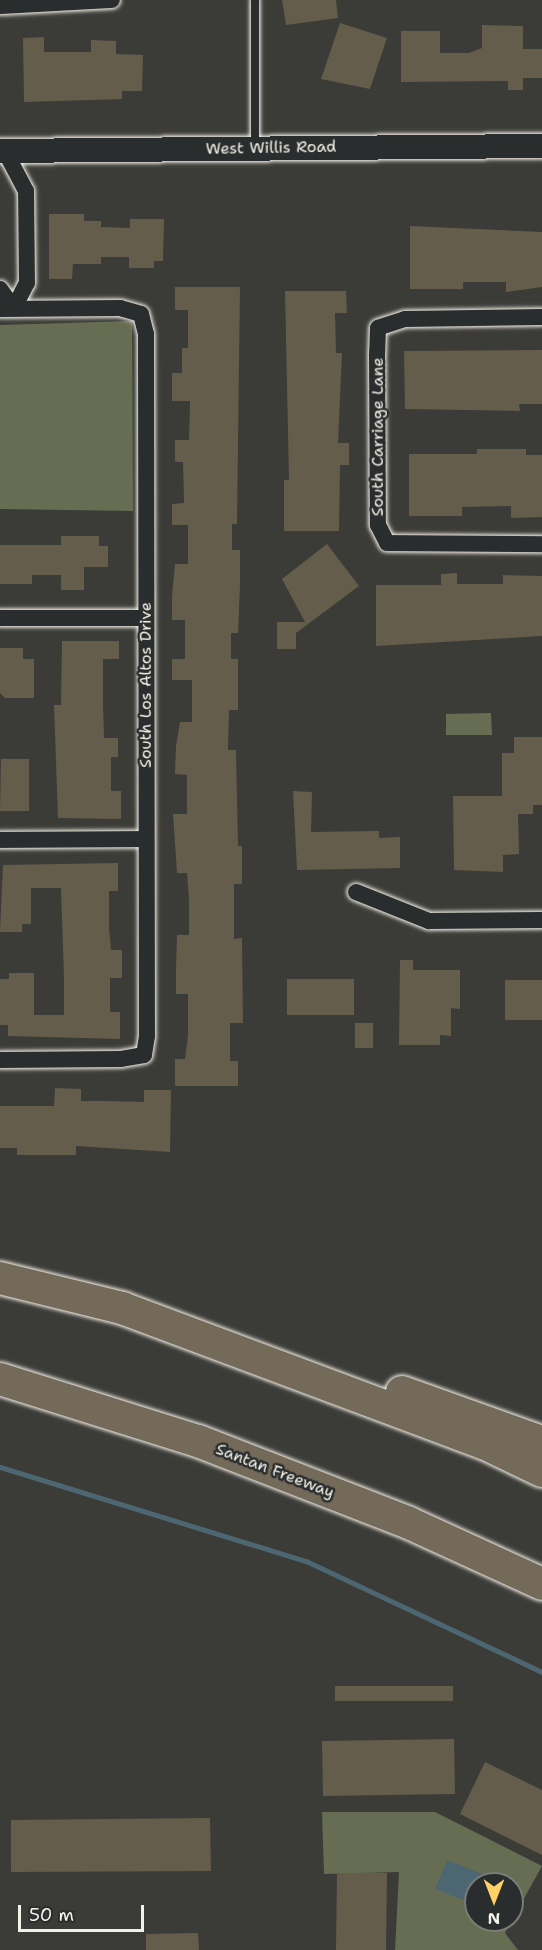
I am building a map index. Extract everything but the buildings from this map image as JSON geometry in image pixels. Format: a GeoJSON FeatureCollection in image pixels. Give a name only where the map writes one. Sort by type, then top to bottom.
{"type":"FeatureCollection","features":[{"type":"Feature","properties":{"kind":"highway"},"geometry":{"type":"LineString","coordinates":[[0,1278],[122,1308],[461,1410],[542,1442]]}},
{"type":"Feature","properties":{"kind":"highway"},"geometry":{"type":"LineString","coordinates":[[122,1308],[484,1443],[542,1471]]}},
{"type":"Feature","properties":{"kind":"highway","name":"Santan Freeway"},"geometry":{"type":"LineString","coordinates":[[0,1379],[198,1441],[409,1523],[542,1584]]}},
{"type":"Feature","properties":{"kind":"highway"},"geometry":{"type":"LineString","coordinates":[[409,1523],[542,1599]]}},
{"type":"Feature","properties":{"kind":"street"},"geometry":{"type":"LineString","coordinates":[[0,6],[112,0]]}},
{"type":"Feature","properties":{"kind":"street","name":"West Willis Road"},"geometry":{"type":"LineString","coordinates":[[2,157],[255,148],[542,146]]}},
{"type":"Feature","properties":{"kind":"street"},"geometry":{"type":"LineString","coordinates":[[2,157],[26,191],[27,283],[7,308]]}},
{"type":"Feature","properties":{"kind":"street"},"geometry":{"type":"LineString","coordinates":[[0,289],[7,308]]}},
{"type":"Feature","properties":{"kind":"street","name":"South Los Altos Drive"},"geometry":{"type":"LineString","coordinates":[[0,1060],[144,1056],[146,334],[141,314],[120,308],[7,308]]}},
{"type":"Feature","properties":{"kind":"street","name":"South Carriage Lane"},"geometry":{"type":"LineString","coordinates":[[542,317],[405,319],[378,328],[378,525],[387,543],[542,544]]}},
{"type":"Feature","properties":{"kind":"street"},"geometry":{"type":"LineString","coordinates":[[0,618],[145,618]]}},
{"type":"Feature","properties":{"kind":"street"},"geometry":{"type":"LineString","coordinates":[[0,840],[146,839]]}},
{"type":"Feature","properties":{"kind":"street"},"geometry":{"type":"LineString","coordinates":[[356,892],[429,921],[542,920]]}},
{"type":"Feature","properties":{"kind":"lane"},"geometry":{"type":"LineString","coordinates":[[255,0],[255,148]]}},
{"type":"Feature","properties":{"kind":"green space"},"geometry":{"type":"Polygon","coordinates":[[[132,321],[133,511],[0,509],[0,325],[132,321]]]}},
{"type":"Feature","properties":{"kind":"green space"},"geometry":{"type":"Polygon","coordinates":[[[491,713],[492,735],[446,735],[446,714],[491,713]]]}},
{"type":"Feature","properties":{"kind":"green space"},"geometry":{"type":"Polygon","coordinates":[[[322,1812],[435,1812],[542,1866],[524,1899],[524,1872],[464,1872],[464,1932],[506,1932],[518,1950],[395,1950],[399,1872],[324,1874],[322,1812]]]}},
{"type":"Feature","properties":{"kind":"water"},"geometry":{"type":"Polygon","coordinates":[[[447,1860],[477,1872],[464,1872],[464,1900],[435,1889],[447,1860]]]}},
{"type":"Feature","properties":{"kind":"waterway"},"geometry":{"type":"LineString","coordinates":[[0,1467],[306,1561],[542,1672]]}}]}
